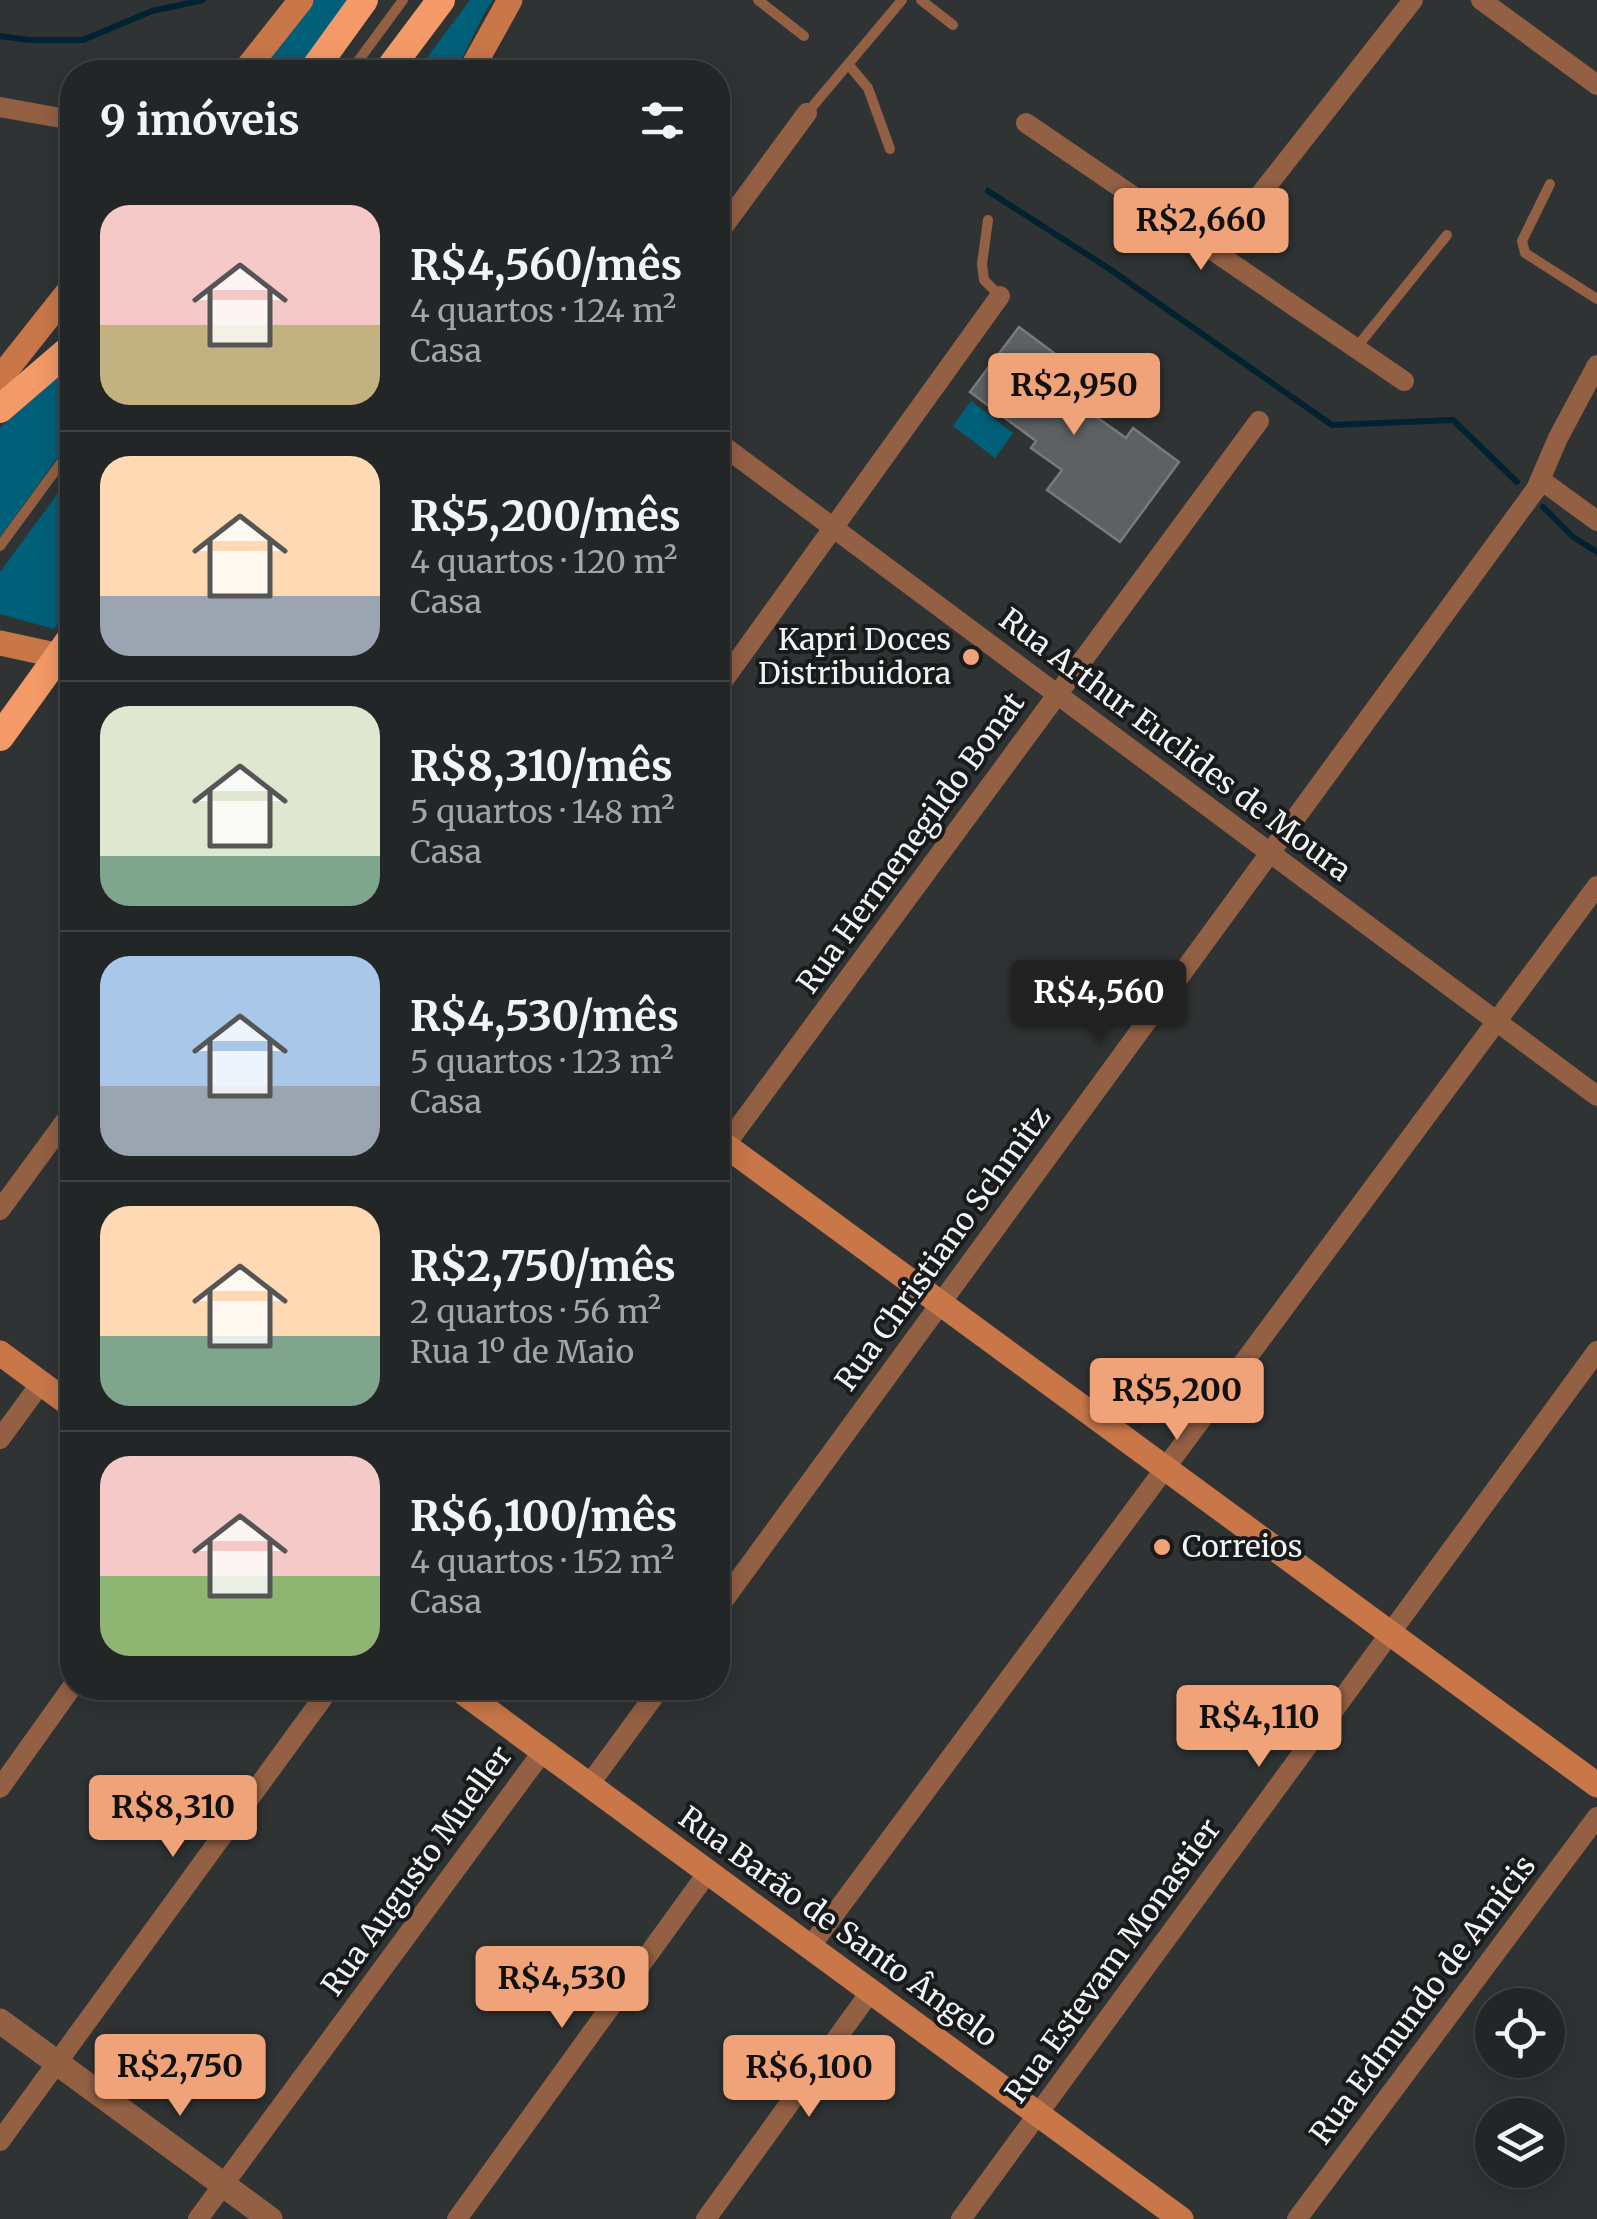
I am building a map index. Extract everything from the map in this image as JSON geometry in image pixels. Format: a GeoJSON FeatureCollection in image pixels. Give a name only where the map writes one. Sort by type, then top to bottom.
{"type":"FeatureCollection","features":[{"type":"Feature","properties":{"kind":"highway"},"geometry":{"type":"LineString","coordinates":[[321,60],[364,0]]}},
{"type":"Feature","properties":{"kind":"highway"},"geometry":{"type":"LineString","coordinates":[[396,60],[440,0]]}},
{"type":"Feature","properties":{"kind":"highway"},"geometry":{"type":"LineString","coordinates":[[0,409],[60,357]]}},
{"type":"Feature","properties":{"kind":"highway"},"geometry":{"type":"LineString","coordinates":[[0,736],[60,663]]}},
{"type":"Feature","properties":{"kind":"main road"},"geometry":{"type":"LineString","coordinates":[[254,60],[301,0]]}},
{"type":"Feature","properties":{"kind":"main road"},"geometry":{"type":"LineString","coordinates":[[477,60],[510,0]]}},
{"type":"Feature","properties":{"kind":"main road"},"geometry":{"type":"LineString","coordinates":[[0,378],[60,302]]}},
{"type":"Feature","properties":{"kind":"main road"},"geometry":{"type":"LineString","coordinates":[[6,649],[60,652]]}},
{"type":"Feature","properties":{"kind":"main road"},"geometry":{"type":"LineString","coordinates":[[730,1154],[940,1303],[1597,1785]]}},
{"type":"Feature","properties":{"kind":"main road"},"geometry":{"type":"LineString","coordinates":[[0,1353],[60,1397]]}},
{"type":"Feature","properties":{"kind":"main road","name":"Rua Barão de Santo Ângelo"},"geometry":{"type":"LineString","coordinates":[[473,1700],[1181,2219]]}},
{"type":"Feature","properties":{"kind":"street"},"geometry":{"type":"LineString","coordinates":[[1215,252],[1413,0]]}},
{"type":"Feature","properties":{"kind":"street"},"geometry":{"type":"LineString","coordinates":[[1480,0],[1597,85]]}},
{"type":"Feature","properties":{"kind":"street"},"geometry":{"type":"LineString","coordinates":[[0,108],[60,118]]}},
{"type":"Feature","properties":{"kind":"street"},"geometry":{"type":"LineString","coordinates":[[730,218],[806,113]]}},
{"type":"Feature","properties":{"kind":"street"},"geometry":{"type":"LineString","coordinates":[[1026,124],[1404,380]]}},
{"type":"Feature","properties":{"kind":"street"},"geometry":{"type":"LineString","coordinates":[[730,671],[1000,296]]}},
{"type":"Feature","properties":{"kind":"street","name":"Rua Christiano Schmitz"},"geometry":{"type":"LineString","coordinates":[[730,1592],[1538,484],[1597,364]]}},
{"type":"Feature","properties":{"kind":"street","name":"Rua Hermenegildo Bonat"},"geometry":{"type":"LineString","coordinates":[[730,1134],[1259,421]]}},
{"type":"Feature","properties":{"kind":"street","name":"Rua Arthur Euclides de Moura"},"geometry":{"type":"LineString","coordinates":[[730,451],[1597,1096]]}},
{"type":"Feature","properties":{"kind":"street"},"geometry":{"type":"LineString","coordinates":[[1538,484],[1597,521]]}},
{"type":"Feature","properties":{"kind":"street"},"geometry":{"type":"LineString","coordinates":[[810,1946],[1597,886]]}},
{"type":"Feature","properties":{"kind":"street"},"geometry":{"type":"LineString","coordinates":[[0,1210],[60,1128]]}},
{"type":"Feature","properties":{"kind":"street","name":"Rua Estevam Monastier"},"geometry":{"type":"LineString","coordinates":[[961,2219],[1597,1351]]}},
{"type":"Feature","properties":{"kind":"street"},"geometry":{"type":"LineString","coordinates":[[0,1439],[42,1383]]}},
{"type":"Feature","properties":{"kind":"street"},"geometry":{"type":"LineString","coordinates":[[0,1788],[63,1700]]}},
{"type":"Feature","properties":{"kind":"street"},"geometry":{"type":"LineString","coordinates":[[0,2141],[321,1700]]}},
{"type":"Feature","properties":{"kind":"street"},"geometry":{"type":"LineString","coordinates":[[589,1784],[651,1700]]}},
{"type":"Feature","properties":{"kind":"street","name":"Rua Augusto Mueller"},"geometry":{"type":"LineString","coordinates":[[198,2219],[543,1751]]}},
{"type":"Feature","properties":{"kind":"street","name":"Rua Edmundo de Amicis"},"geometry":{"type":"LineString","coordinates":[[1297,2219],[1597,1817]]}},
{"type":"Feature","properties":{"kind":"street"},"geometry":{"type":"LineString","coordinates":[[457,2219],[708,1872]]}},
{"type":"Feature","properties":{"kind":"street"},"geometry":{"type":"LineString","coordinates":[[706,2219],[870,1991]]}},
{"type":"Feature","properties":{"kind":"street"},"geometry":{"type":"LineString","coordinates":[[0,2020],[270,2219]]}},
{"type":"Feature","properties":{"kind":"lane"},"geometry":{"type":"LineString","coordinates":[[359,60],[403,0]]}},
{"type":"Feature","properties":{"kind":"lane"},"geometry":{"type":"LineString","coordinates":[[758,0],[804,36]]}},
{"type":"Feature","properties":{"kind":"lane"},"geometry":{"type":"LineString","coordinates":[[806,113],[902,0]]}},
{"type":"Feature","properties":{"kind":"lane"},"geometry":{"type":"LineString","coordinates":[[921,0],[953,26]]}},
{"type":"Feature","properties":{"kind":"lane"},"geometry":{"type":"LineString","coordinates":[[848,64],[868,88],[890,149]]}},
{"type":"Feature","properties":{"kind":"lane"},"geometry":{"type":"LineString","coordinates":[[1550,184],[1522,248],[1597,299]]}},
{"type":"Feature","properties":{"kind":"lane"},"geometry":{"type":"LineString","coordinates":[[988,220],[982,264],[984,280],[1000,296]]}},
{"type":"Feature","properties":{"kind":"lane"},"geometry":{"type":"LineString","coordinates":[[1356,348],[1447,235]]}},
{"type":"Feature","properties":{"kind":"lane"},"geometry":{"type":"LineString","coordinates":[[0,546],[60,464]]}},
{"type":"Feature","properties":{"kind":"shaded area"},"geometry":{"type":"Polygon","coordinates":[[[314,0],[350,0],[305,60],[267,60],[314,0]]]}},
{"type":"Feature","properties":{"kind":"shaded area"},"geometry":{"type":"Polygon","coordinates":[[[470,0],[493,0],[461,60],[425,60],[470,0]]]}},
{"type":"Feature","properties":{"kind":"shaded area"},"geometry":{"type":"Polygon","coordinates":[[[60,373],[60,454],[0,537],[0,428],[60,373]]]}},
{"type":"Feature","properties":{"kind":"shaded area"},"geometry":{"type":"Polygon","coordinates":[[[971,401],[1013,433],[995,458],[953,426],[971,401]]]}},
{"type":"Feature","properties":{"kind":"shaded area"},"geometry":{"type":"Polygon","coordinates":[[[60,490],[60,621],[54,629],[0,614],[0,572],[60,490]]]}},
{"type":"Feature","properties":{"kind":"building"},"geometry":{"type":"Polygon","coordinates":[[[1019,327],[1073,367],[1057,389],[1126,438],[1133,428],[1179,462],[1120,542],[1047,490],[1062,470],[1031,448],[1036,441],[970,392],[1019,327]]]}},
{"type":"Feature","properties":{"kind":"waterway"},"geometry":{"type":"LineString","coordinates":[[0,36],[83,40],[152,11],[203,0]]}},
{"type":"Feature","properties":{"kind":"waterway"},"geometry":{"type":"LineString","coordinates":[[988,191],[1108,268],[1332,425],[1453,420],[1517,482]]}},
{"type":"Feature","properties":{"kind":"waterway"},"geometry":{"type":"LineString","coordinates":[[1543,507],[1573,537],[1597,552]]}},
{"type":"Feature","properties":{"kind":"place","name":"Kapri Doces Distribuidora"},"geometry":{"type":"Point","coordinates":[971,657]}},
{"type":"Feature","properties":{"kind":"place","name":"Correios"},"geometry":{"type":"Point","coordinates":[1162,1547]}}]}
